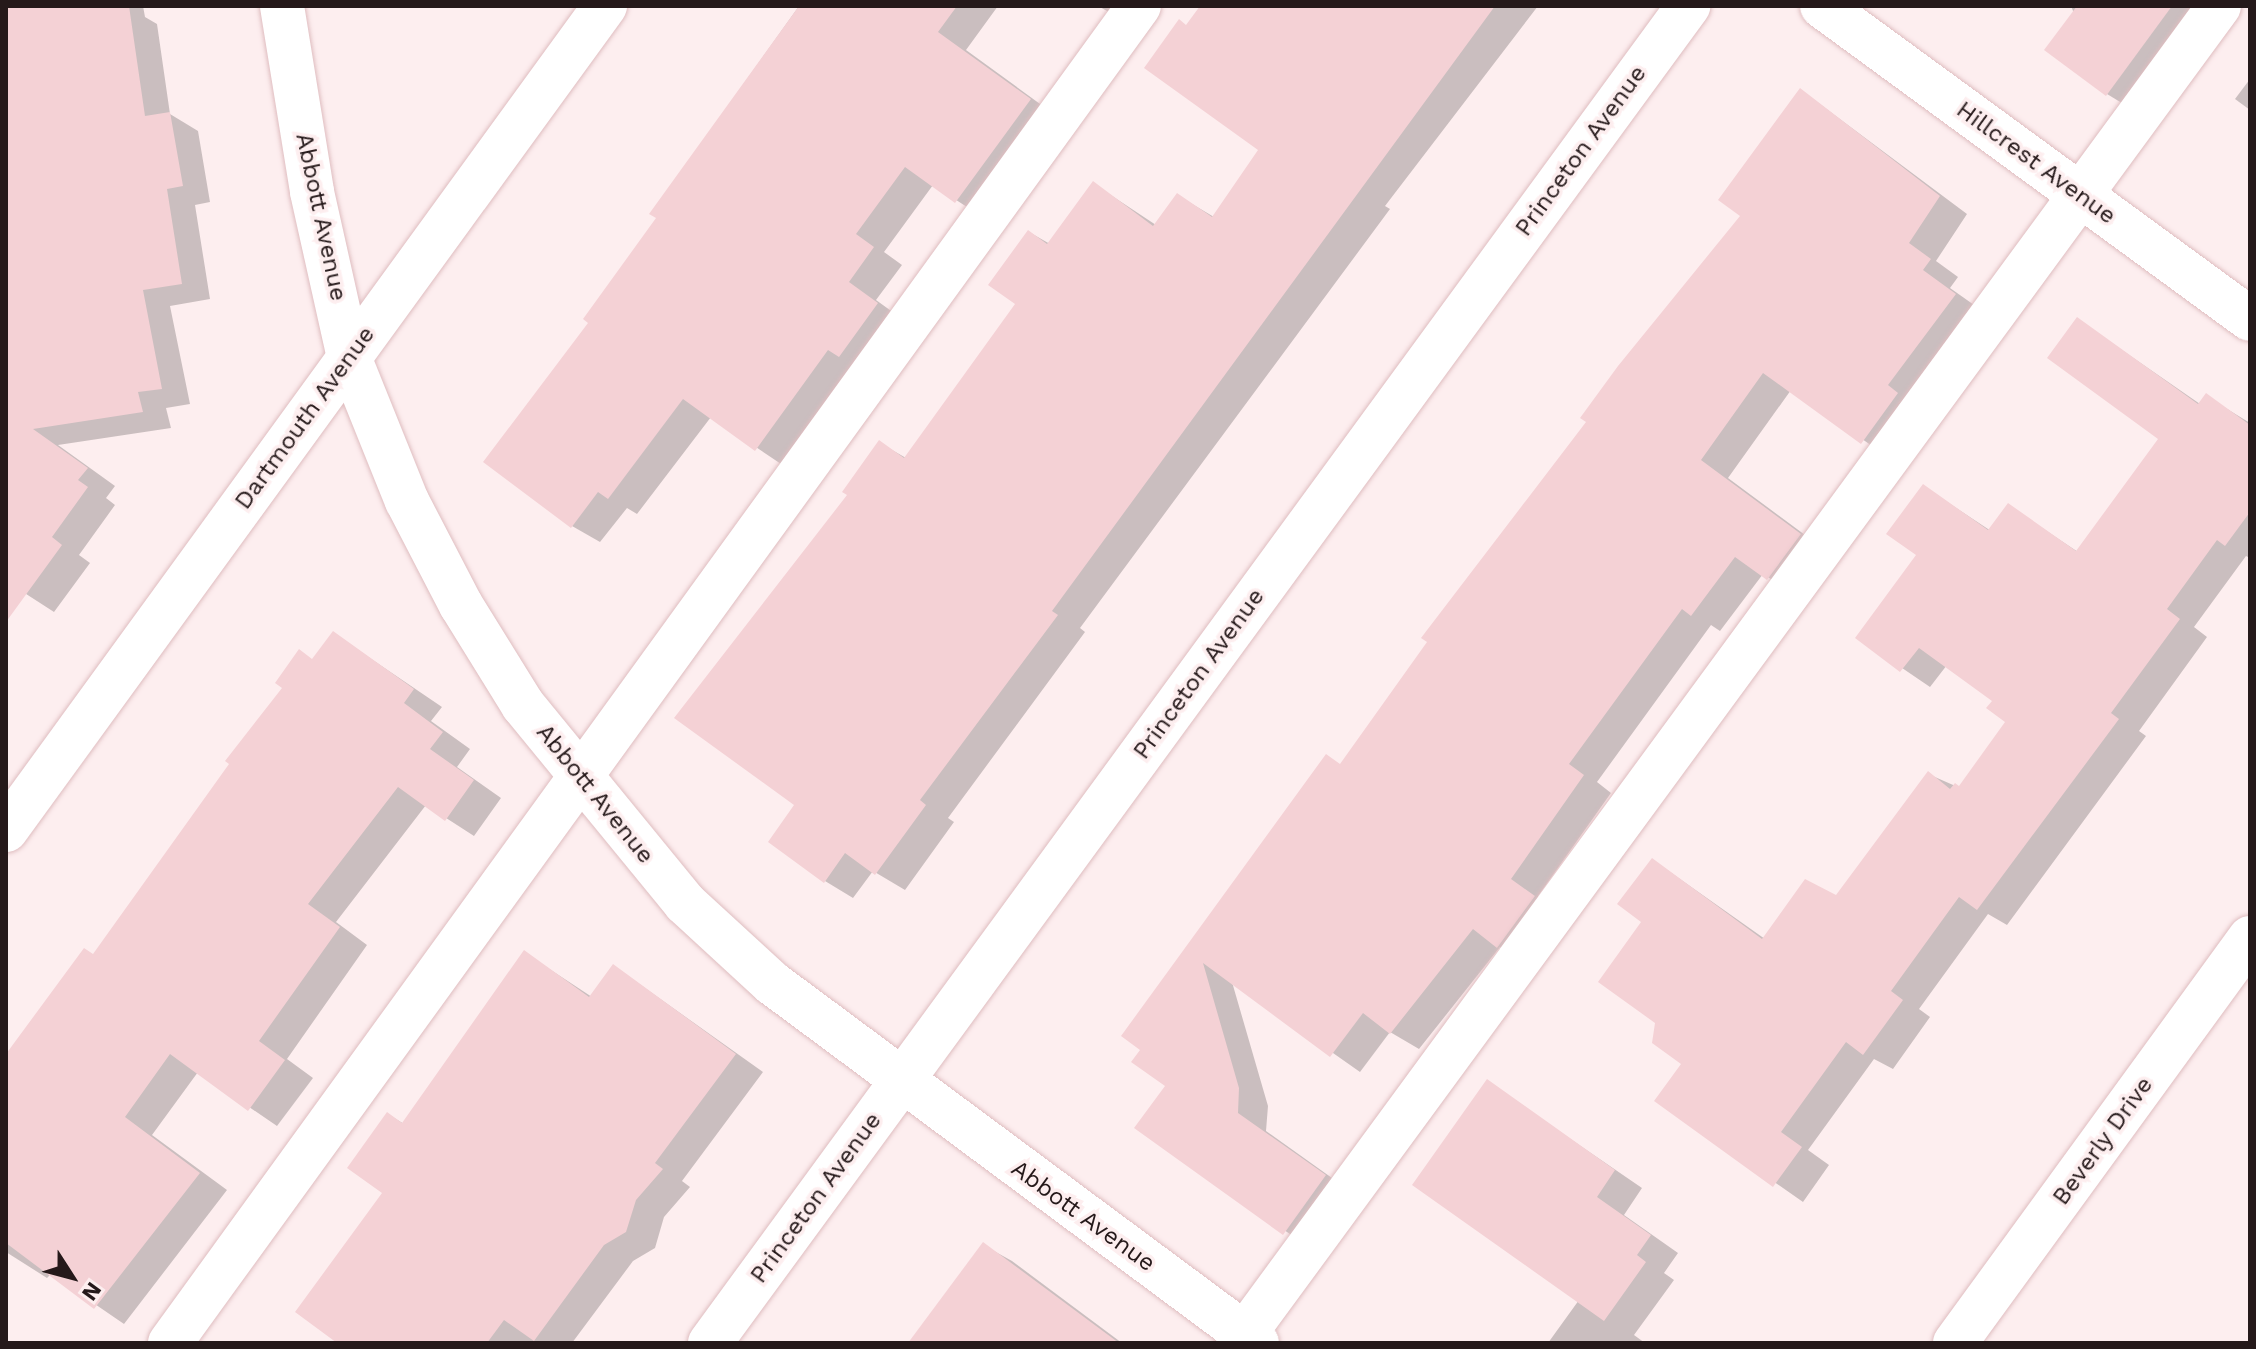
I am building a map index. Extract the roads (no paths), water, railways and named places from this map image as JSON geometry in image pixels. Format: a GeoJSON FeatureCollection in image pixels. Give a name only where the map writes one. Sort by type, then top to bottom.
{"type":"FeatureCollection","features":[{"type":"Feature","properties":{"kind":"street","name":"Abbott Avenue"},"geometry":{"type":"LineString","coordinates":[[282,6],[312,192],[349,357],[407,501],[461,605],[523,705],[578,778],[685,903],[772,983],[1246,1340]]}},
{"type":"Feature","properties":{"kind":"street","name":"Dartmouth Avenue"},"geometry":{"type":"LineString","coordinates":[[6,830],[605,6]]}},
{"type":"Feature","properties":{"kind":"street"},"geometry":{"type":"LineString","coordinates":[[170,1343],[1139,6]]}},
{"type":"Feature","properties":{"kind":"street","name":"Princeton Avenue"},"geometry":{"type":"LineString","coordinates":[[710,1343],[1688,6]]}},
{"type":"Feature","properties":{"kind":"street","name":"Hillcrest Avenue"},"geometry":{"type":"LineString","coordinates":[[1822,6],[2250,319]]}},
{"type":"Feature","properties":{"kind":"street"},"geometry":{"type":"LineString","coordinates":[[1246,1340],[2219,6]]}},
{"type":"Feature","properties":{"kind":"street","name":"Beverly Drive"},"geometry":{"type":"LineString","coordinates":[[1955,1343],[2250,938]]}}]}
